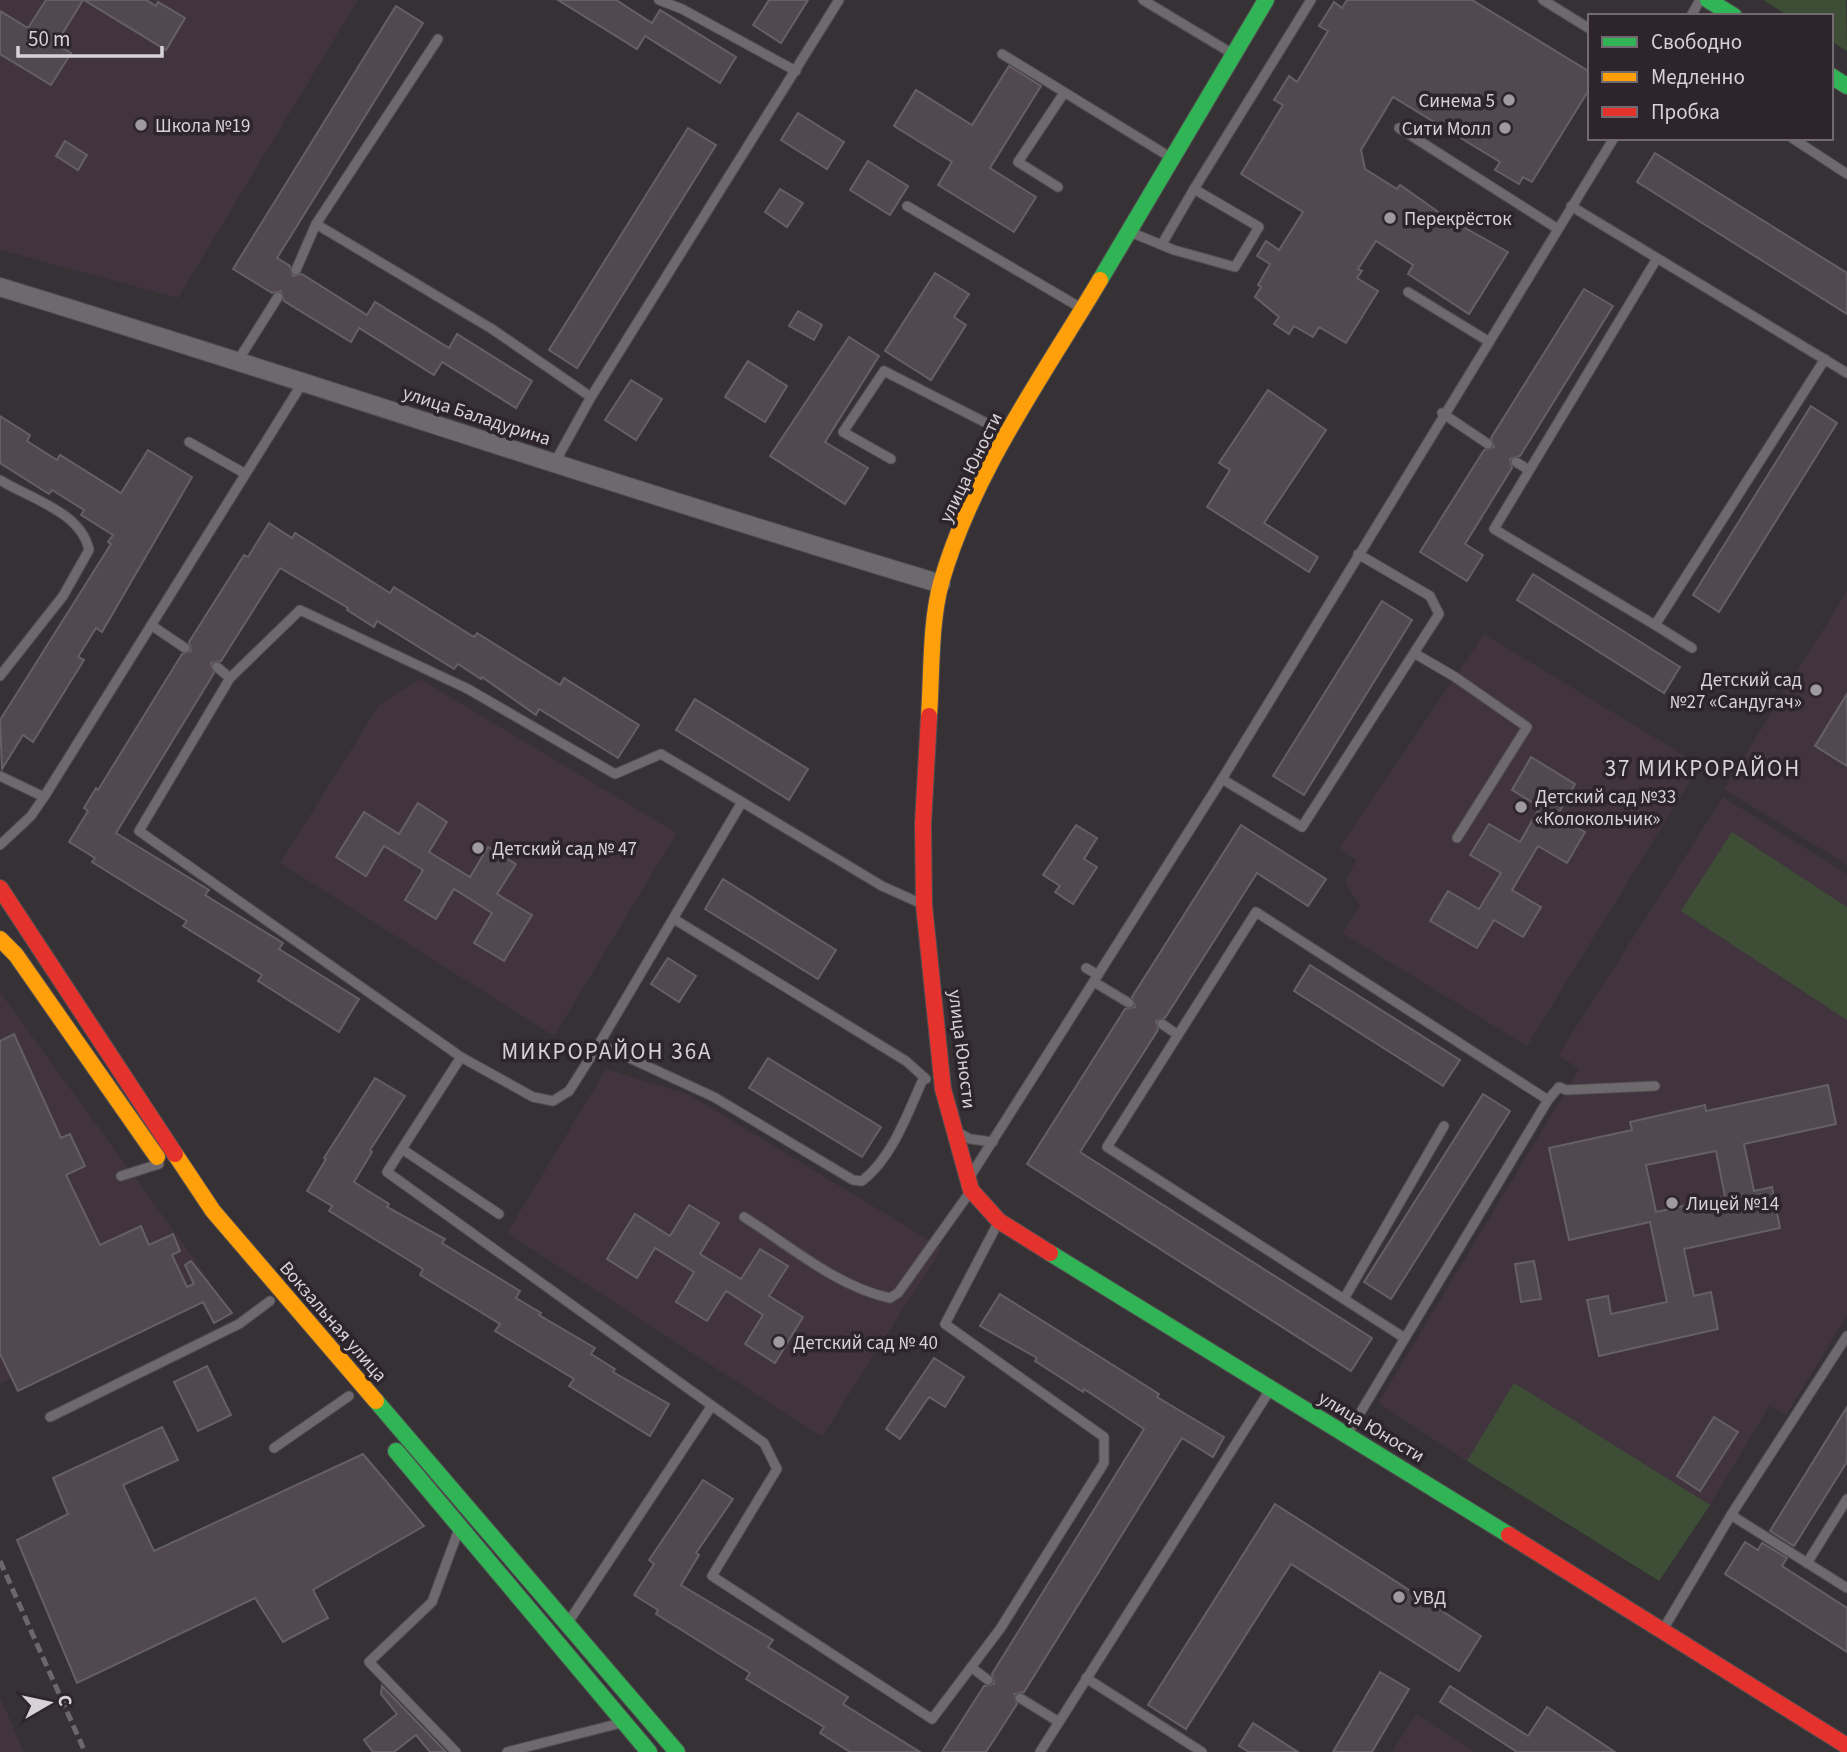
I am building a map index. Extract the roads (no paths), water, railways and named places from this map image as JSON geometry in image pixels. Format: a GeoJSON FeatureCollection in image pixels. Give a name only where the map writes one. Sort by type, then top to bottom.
{"type":"FeatureCollection","features":[{"type":"Feature","properties":{"kind":"street","name":"улица Юности"},"geometry":{"type":"LineString","coordinates":[[1266,0],[1008,434],[974,499],[941,583],[934,641],[925,798],[924,905],[943,1089],[970,1186],[999,1221],[1847,1746]]}},
{"type":"Feature","properties":{"kind":"street"},"geometry":{"type":"LineString","coordinates":[[1708,0],[1731,14]]}},
{"type":"Feature","properties":{"kind":"street","name":"улица Баладурина"},"geometry":{"type":"LineString","coordinates":[[0,287],[239,359],[657,497],[941,583]]}},
{"type":"Feature","properties":{"kind":"street","name":"Вокзальная улица"},"geometry":{"type":"LineString","coordinates":[[0,888],[213,1211],[677,1752]]}},
{"type":"Feature","properties":{"kind":"street","name":"Вокзальная улица"},"geometry":{"type":"LineString","coordinates":[[0,939],[16,956],[211,1231],[354,1401]]}},
{"type":"Feature","properties":{"kind":"street"},"geometry":{"type":"LineString","coordinates":[[383,1436],[649,1752]]}},
{"type":"Feature","properties":{"kind":"lane"},"geometry":{"type":"LineString","coordinates":[[659,0],[682,9],[796,71]]}},
{"type":"Feature","properties":{"kind":"lane"},"geometry":{"type":"LineString","coordinates":[[555,462],[591,397],[839,0]]}},
{"type":"Feature","properties":{"kind":"lane"},"geometry":{"type":"LineString","coordinates":[[1143,0],[1234,55]]}},
{"type":"Feature","properties":{"kind":"lane"},"geometry":{"type":"LineString","coordinates":[[1162,244],[1311,0]]}},
{"type":"Feature","properties":{"kind":"lane"},"geometry":{"type":"LineString","coordinates":[[1543,0],[1588,28]]}},
{"type":"Feature","properties":{"kind":"lane"},"geometry":{"type":"LineString","coordinates":[[296,270],[316,224],[438,39]]}},
{"type":"Feature","properties":{"kind":"lane"},"geometry":{"type":"LineString","coordinates":[[1002,54],[1172,158]]}},
{"type":"Feature","properties":{"kind":"lane"},"geometry":{"type":"LineString","coordinates":[[1058,187],[1018,163],[1064,93]]}},
{"type":"Feature","properties":{"kind":"lane"},"geometry":{"type":"LineString","coordinates":[[1399,128],[1558,229]]}},
{"type":"Feature","properties":{"kind":"lane"},"geometry":{"type":"LineString","coordinates":[[744,1217],[842,1279],[869,1292],[890,1297],[898,1293],[970,1186],[993,1142],[1222,779],[1443,413],[1613,140]]}},
{"type":"Feature","properties":{"kind":"lane"},"geometry":{"type":"LineString","coordinates":[[1795,140],[1847,174]]}},
{"type":"Feature","properties":{"kind":"lane"},"geometry":{"type":"LineString","coordinates":[[1128,232],[1235,267],[1259,227],[1194,189]]}},
{"type":"Feature","properties":{"kind":"lane"},"geometry":{"type":"LineString","coordinates":[[907,206],[1082,309]]}},
{"type":"Feature","properties":{"kind":"lane"},"geometry":{"type":"LineString","coordinates":[[1571,206],[1656,260],[1847,373]]}},
{"type":"Feature","properties":{"kind":"lane"},"geometry":{"type":"LineString","coordinates":[[316,224],[492,329],[591,397]]}},
{"type":"Feature","properties":{"kind":"lane"},"geometry":{"type":"LineString","coordinates":[[1656,260],[1494,529],[1692,648]]}},
{"type":"Feature","properties":{"kind":"lane"},"geometry":{"type":"LineString","coordinates":[[1408,292],[1488,341]]}},
{"type":"Feature","properties":{"kind":"lane"},"geometry":{"type":"LineString","coordinates":[[239,359],[278,297]]}},
{"type":"Feature","properties":{"kind":"lane"},"geometry":{"type":"LineString","coordinates":[[1654,625],[1825,359]]}},
{"type":"Feature","properties":{"kind":"lane"},"geometry":{"type":"LineString","coordinates":[[891,459],[843,432],[884,371],[1008,434]]}},
{"type":"Feature","properties":{"kind":"lane"},"geometry":{"type":"LineString","coordinates":[[0,845],[32,816],[304,380]]}},
{"type":"Feature","properties":{"kind":"lane"},"geometry":{"type":"LineString","coordinates":[[1443,413],[1488,444]]}},
{"type":"Feature","properties":{"kind":"lane"},"geometry":{"type":"LineString","coordinates":[[190,442],[244,473]]}},
{"type":"Feature","properties":{"kind":"lane"},"geometry":{"type":"LineString","coordinates":[[1516,462],[1529,470]]}},
{"type":"Feature","properties":{"kind":"lane"},"geometry":{"type":"LineString","coordinates":[[0,480],[76,522],[86,536],[89,550],[63,596],[0,676]]}},
{"type":"Feature","properties":{"kind":"lane"},"geometry":{"type":"LineString","coordinates":[[1222,779],[1302,827],[1438,614],[1430,596],[1358,554]]}},
{"type":"Feature","properties":{"kind":"lane"},"geometry":{"type":"LineString","coordinates":[[742,802],[599,1044],[569,1091],[552,1101],[533,1097],[461,1057],[139,831],[230,678],[300,610],[468,689],[615,774],[660,754],[742,802],[882,886],[924,905]]}},
{"type":"Feature","properties":{"kind":"lane"},"geometry":{"type":"LineString","coordinates":[[151,625],[186,648]]}},
{"type":"Feature","properties":{"kind":"lane"},"geometry":{"type":"LineString","coordinates":[[1414,653],[1455,677],[1527,727],[1457,838]]}},
{"type":"Feature","properties":{"kind":"lane"},"geometry":{"type":"LineString","coordinates":[[217,667],[230,678]]}},
{"type":"Feature","properties":{"kind":"lane"},"geometry":{"type":"LineString","coordinates":[[0,776],[44,797]]}},
{"type":"Feature","properties":{"kind":"lane"},"geometry":{"type":"LineString","coordinates":[[1403,1337],[1345,1297],[1107,1147],[1256,912],[1548,1100]]}},
{"type":"Feature","properties":{"kind":"lane"},"geometry":{"type":"LineString","coordinates":[[674,919],[906,1061],[943,1089]]}},
{"type":"Feature","properties":{"kind":"lane"},"geometry":{"type":"LineString","coordinates":[[1086,968],[1096,979],[1129,1003]]}},
{"type":"Feature","properties":{"kind":"lane"},"geometry":{"type":"LineString","coordinates":[[1162,1024],[1178,1035]]}},
{"type":"Feature","properties":{"kind":"lane"},"geometry":{"type":"LineString","coordinates":[[599,1044],[714,1097],[853,1181],[862,1181],[874,1172],[903,1124],[924,1077]]}},
{"type":"Feature","properties":{"kind":"lane"},"geometry":{"type":"LineString","coordinates":[[461,1057],[387,1172],[680,1380],[711,1406],[764,1443],[777,1469],[712,1576],[932,1719],[1000,1629],[1104,1463],[1104,1437],[945,1324],[999,1221]]}},
{"type":"Feature","properties":{"kind":"lane"},"geometry":{"type":"LineString","coordinates":[[1348,1435],[1403,1337],[1548,1100],[1559,1087],[1566,1090],[1655,1086]]}},
{"type":"Feature","properties":{"kind":"lane"},"geometry":{"type":"LineString","coordinates":[[1345,1297],[1444,1126]]}},
{"type":"Feature","properties":{"kind":"lane"},"geometry":{"type":"LineString","coordinates":[[952,1129],[970,1139],[993,1142]]}},
{"type":"Feature","properties":{"kind":"lane"},"geometry":{"type":"LineString","coordinates":[[402,1149],[499,1214]]}},
{"type":"Feature","properties":{"kind":"lane"},"geometry":{"type":"LineString","coordinates":[[121,1176],[162,1163]]}},
{"type":"Feature","properties":{"kind":"lane"},"geometry":{"type":"LineString","coordinates":[[50,1417],[239,1324],[270,1301]]}},
{"type":"Feature","properties":{"kind":"lane"},"geometry":{"type":"LineString","coordinates":[[1662,1631],[1731,1515],[1847,1336]]}},
{"type":"Feature","properties":{"kind":"lane"},"geometry":{"type":"LineString","coordinates":[[1040,1752],[1270,1390]]}},
{"type":"Feature","properties":{"kind":"lane"},"geometry":{"type":"LineString","coordinates":[[274,1448],[354,1401]]}},
{"type":"Feature","properties":{"kind":"lane"},"geometry":{"type":"LineString","coordinates":[[553,1638],[566,1624],[711,1406]]}},
{"type":"Feature","properties":{"kind":"lane"},"geometry":{"type":"LineString","coordinates":[[1807,1563],[1847,1499]]}},
{"type":"Feature","properties":{"kind":"lane"},"geometry":{"type":"LineString","coordinates":[[1731,1515],[1847,1588]]}},
{"type":"Feature","properties":{"kind":"lane"},"geometry":{"type":"LineString","coordinates":[[456,1752],[369,1662],[432,1602],[460,1528]]}},
{"type":"Feature","properties":{"kind":"lane"},"geometry":{"type":"LineString","coordinates":[[971,1667],[988,1680]]}},
{"type":"Feature","properties":{"kind":"lane"},"geometry":{"type":"LineString","coordinates":[[1086,1678],[1202,1752]]}},
{"type":"Feature","properties":{"kind":"lane"},"geometry":{"type":"LineString","coordinates":[[1020,1698],[1059,1722]]}},
{"type":"Feature","properties":{"kind":"lane"},"geometry":{"type":"LineString","coordinates":[[507,1752],[624,1722]]}},
{"type":"Feature","properties":{"kind":"railway"},"geometry":{"type":"LineString","coordinates":[[0,1561],[85,1752]]}},
{"type":"Feature","properties":{"kind":"place","name":"Синема 5"},"geometry":{"type":"Point","coordinates":[1509,100]}},
{"type":"Feature","properties":{"kind":"place","name":"Школа №19"},"geometry":{"type":"Point","coordinates":[141,125]}},
{"type":"Feature","properties":{"kind":"place","name":"Сити Молл"},"geometry":{"type":"Point","coordinates":[1505,128]}},
{"type":"Feature","properties":{"kind":"place","name":"Перекрёсток"},"geometry":{"type":"Point","coordinates":[1390,218]}},
{"type":"Feature","properties":{"kind":"place","name":"Детский сад №27 «Сандугач»"},"geometry":{"type":"Point","coordinates":[1816,690]}},
{"type":"Feature","properties":{"kind":"place","name":"Детский сад №33 «Колокольчик»"},"geometry":{"type":"Point","coordinates":[1521,807]}},
{"type":"Feature","properties":{"kind":"place","name":"Детский сад № 47"},"geometry":{"type":"Point","coordinates":[478,848]}},
{"type":"Feature","properties":{"kind":"place","name":"Лицей №14"},"geometry":{"type":"Point","coordinates":[1672,1203]}},
{"type":"Feature","properties":{"kind":"place","name":"Детский сад № 40"},"geometry":{"type":"Point","coordinates":[779,1342]}},
{"type":"Feature","properties":{"kind":"place","name":"УВД"},"geometry":{"type":"Point","coordinates":[1399,1597]}},
{"type":"Feature","properties":{"kind":"district","name":"37 МИКРОРАЙОН"},"geometry":{"type":"Point","coordinates":[1703,768]}},
{"type":"Feature","properties":{"kind":"district","name":"МИКРОРАЙОН 36А"},"geometry":{"type":"Point","coordinates":[607,1051]}}]}
